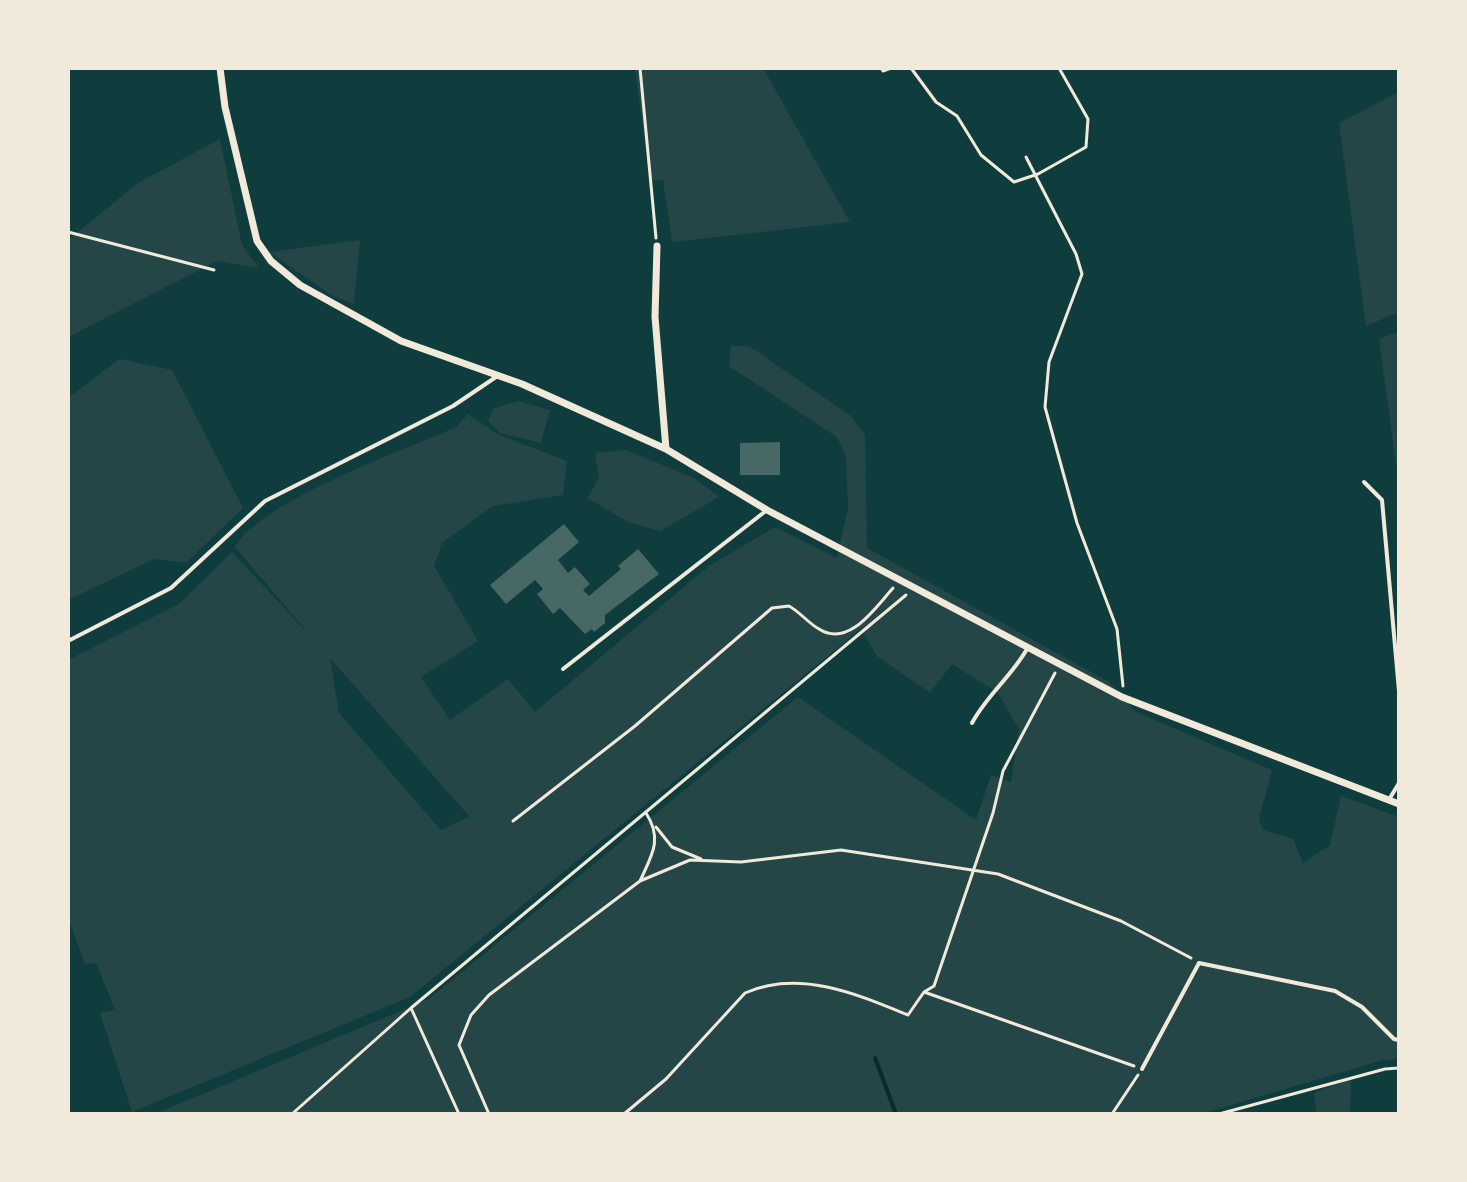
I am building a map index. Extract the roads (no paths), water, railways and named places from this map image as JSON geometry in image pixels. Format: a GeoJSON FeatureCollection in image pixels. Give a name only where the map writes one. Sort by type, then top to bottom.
{"type":"FeatureCollection","features":[{"type":"Feature","properties":{"kind":"street"},"geometry":{"type":"LineString","coordinates":[[220,68],[225,107],[257,241],[271,261],[300,285],[401,341],[498,375],[609,421],[666,449],[767,510],[1122,697],[1399,804]]}},
{"type":"Feature","properties":{"kind":"street"},"geometry":{"type":"LineString","coordinates":[[657,246],[655,317],[666,449]]}},
{"type":"Feature","properties":{"kind":"lane"},"geometry":{"type":"LineString","coordinates":[[68,641],[171,588],[265,501],[453,406],[498,375]]}},
{"type":"Feature","properties":{"kind":"lane"},"geometry":{"type":"LineString","coordinates":[[1364,482],[1382,500],[1399,691]]}},
{"type":"Feature","properties":{"kind":"lane"},"geometry":{"type":"LineString","coordinates":[[563,669],[767,510]]}},
{"type":"Feature","properties":{"kind":"lane"},"geometry":{"type":"LineString","coordinates":[[972,723],[981,706],[1014,672],[1028,647]]}},
{"type":"Feature","properties":{"kind":"lane"},"geometry":{"type":"LineString","coordinates":[[1389,800],[1399,783]]}},
{"type":"Feature","properties":{"kind":"lane"},"geometry":{"type":"LineString","coordinates":[[1142,1069],[1199,963],[1335,991],[1362,1007],[1394,1039],[1399,1040]]}},
{"type":"Feature","properties":{"kind":"waterway"},"geometry":{"type":"LineString","coordinates":[[875,1058],[896,1114]]}}]}
